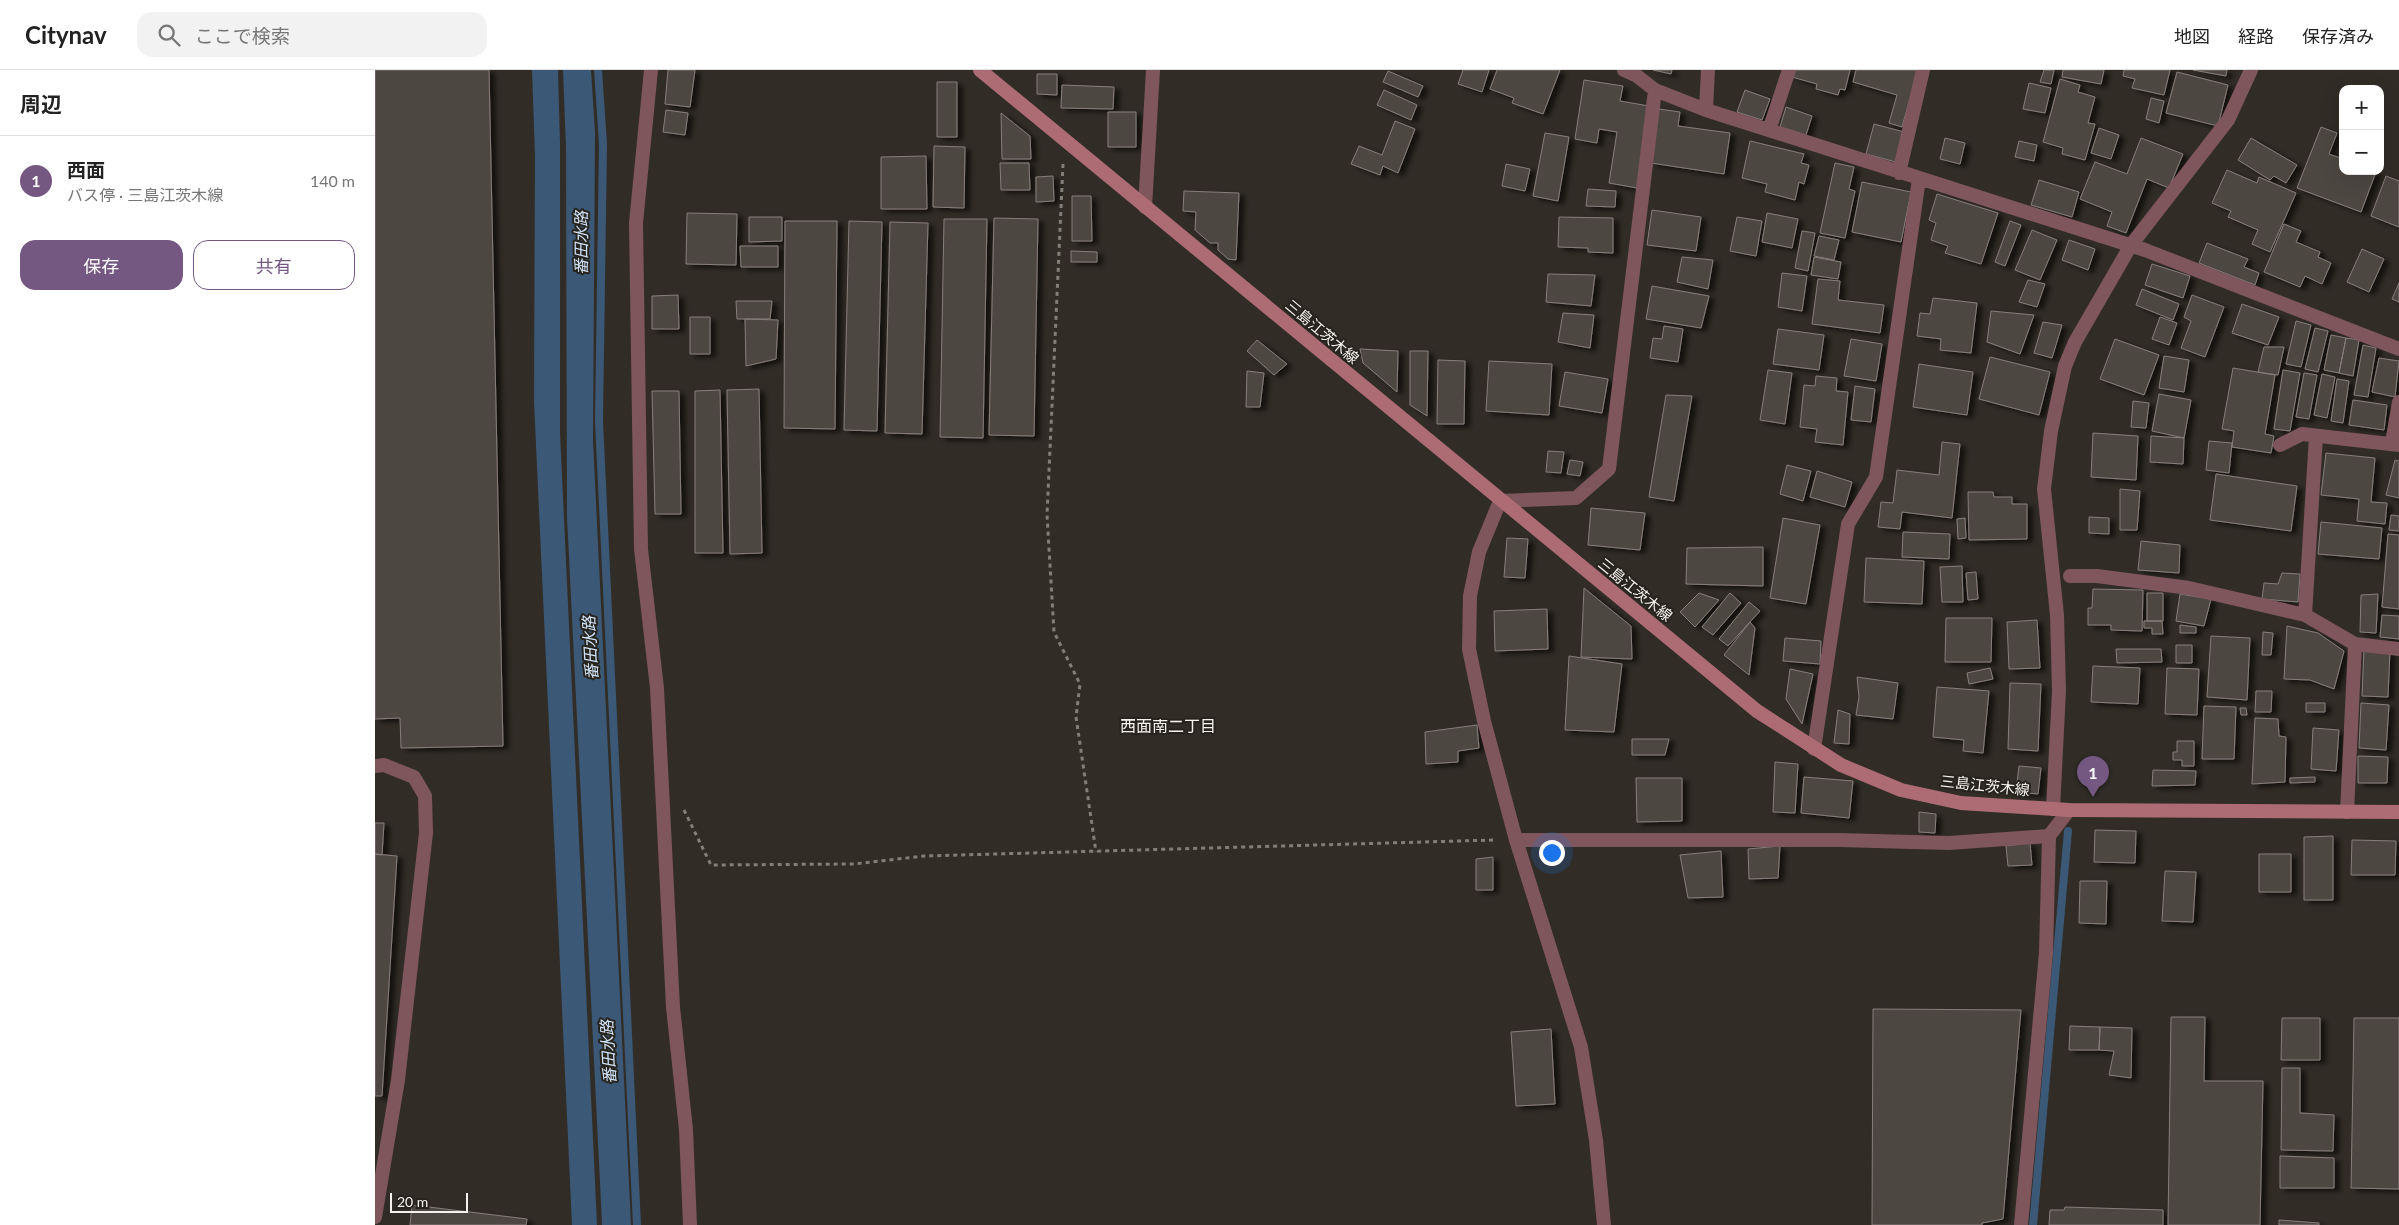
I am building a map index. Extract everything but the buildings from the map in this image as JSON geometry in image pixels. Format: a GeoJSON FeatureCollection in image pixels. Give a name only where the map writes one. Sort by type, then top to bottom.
{"type":"FeatureCollection","features":[{"type":"Feature","properties":{"kind":"main road","name":"三島江茨木線"},"geometry":{"type":"LineString","coordinates":[[980,70],[1500,501],[1757,711],[1814,750],[1841,765],[1901,790],[1961,803],[2069,810],[2399,812]]}},
{"type":"Feature","properties":{"kind":"street"},"geometry":{"type":"LineString","coordinates":[[651,70],[636,223],[641,549],[657,688],[673,1007],[686,1130],[691,1225]]}},
{"type":"Feature","properties":{"kind":"street"},"geometry":{"type":"LineString","coordinates":[[1145,207],[1153,70]]}},
{"type":"Feature","properties":{"kind":"street"},"geometry":{"type":"LineString","coordinates":[[1624,70],[1637,76],[1655,90],[1706,110],[1899,173],[2131,245],[2399,349]]}},
{"type":"Feature","properties":{"kind":"street"},"geometry":{"type":"LineString","coordinates":[[1706,110],[1708,70]]}},
{"type":"Feature","properties":{"kind":"street"},"geometry":{"type":"LineString","coordinates":[[1769,130],[1789,70]]}},
{"type":"Feature","properties":{"kind":"street"},"geometry":{"type":"LineString","coordinates":[[1899,173],[1923,70]]}},
{"type":"Feature","properties":{"kind":"street"},"geometry":{"type":"LineString","coordinates":[[2053,809],[2059,691],[2054,576],[2046,525],[2045,472],[2065,366],[2075,342],[2131,245],[2228,120],[2251,70]]}},
{"type":"Feature","properties":{"kind":"street"},"geometry":{"type":"LineString","coordinates":[[1604,1225],[1596,1140],[1581,1048],[1516,840],[1484,722],[1469,649],[1471,596],[1479,552],[1500,501],[1576,498],[1609,469],[1655,90]]}},
{"type":"Feature","properties":{"kind":"street"},"geometry":{"type":"LineString","coordinates":[[1814,750],[1847,524],[1876,477],[1919,179]]}},
{"type":"Feature","properties":{"kind":"street"},"geometry":{"type":"LineString","coordinates":[[2280,445],[2302,434],[2396,444],[2399,402]]}},
{"type":"Feature","properties":{"kind":"street"},"geometry":{"type":"LineString","coordinates":[[2305,615],[2316,436]]}},
{"type":"Feature","properties":{"kind":"street"},"geometry":{"type":"LineString","coordinates":[[2070,576],[2097,576],[2189,588],[2305,615],[2355,644],[2399,649]]}},
{"type":"Feature","properties":{"kind":"street"},"geometry":{"type":"LineString","coordinates":[[2347,812],[2355,644]]}},
{"type":"Feature","properties":{"kind":"street"},"geometry":{"type":"LineString","coordinates":[[375,766],[384,766],[414,777],[425,796],[426,833],[398,1080],[379,1173],[375,1218]]}},
{"type":"Feature","properties":{"kind":"street"},"geometry":{"type":"LineString","coordinates":[[2021,1225],[2046,953],[2049,836],[2069,810]]}},
{"type":"Feature","properties":{"kind":"street"},"geometry":{"type":"LineString","coordinates":[[1516,840],[1839,840],[1949,843],[2049,836]]}},
{"type":"Feature","properties":{"kind":"path"},"geometry":{"type":"LineString","coordinates":[[1064,139],[1047,515],[1054,632],[1080,684],[1076,717],[1096,852]]}},
{"type":"Feature","properties":{"kind":"path"},"geometry":{"type":"LineString","coordinates":[[682,805],[711,866],[855,864],[924,856],[1516,840]]}},
{"type":"Feature","properties":{"kind":"water"},"geometry":{"type":"Polygon","coordinates":[[[532,70],[558,70],[560,143],[560,433],[597,1225],[572,1225],[534,401],[535,155],[532,70]]]}},
{"type":"Feature","properties":{"kind":"water","name":"番田水路"},"geometry":{"type":"Polygon","coordinates":[[[563,70],[591,70],[595,132],[593,441],[631,1225],[602,1225],[567,517],[566,148],[563,70]]]}},
{"type":"Feature","properties":{"kind":"waterway"},"geometry":{"type":"LineString","coordinates":[[598,70],[603,144],[599,421],[637,1225]]}},
{"type":"Feature","properties":{"kind":"waterway"},"geometry":{"type":"LineString","coordinates":[[2033,1225],[2068,831]]}},
{"type":"Feature","properties":{"kind":"place","name":"西面"},"geometry":{"type":"Point","coordinates":[2093,797]}},
{"type":"Feature","properties":{"kind":"district","name":"西面南二丁目"},"geometry":{"type":"Point","coordinates":[1168,726]}}]}
